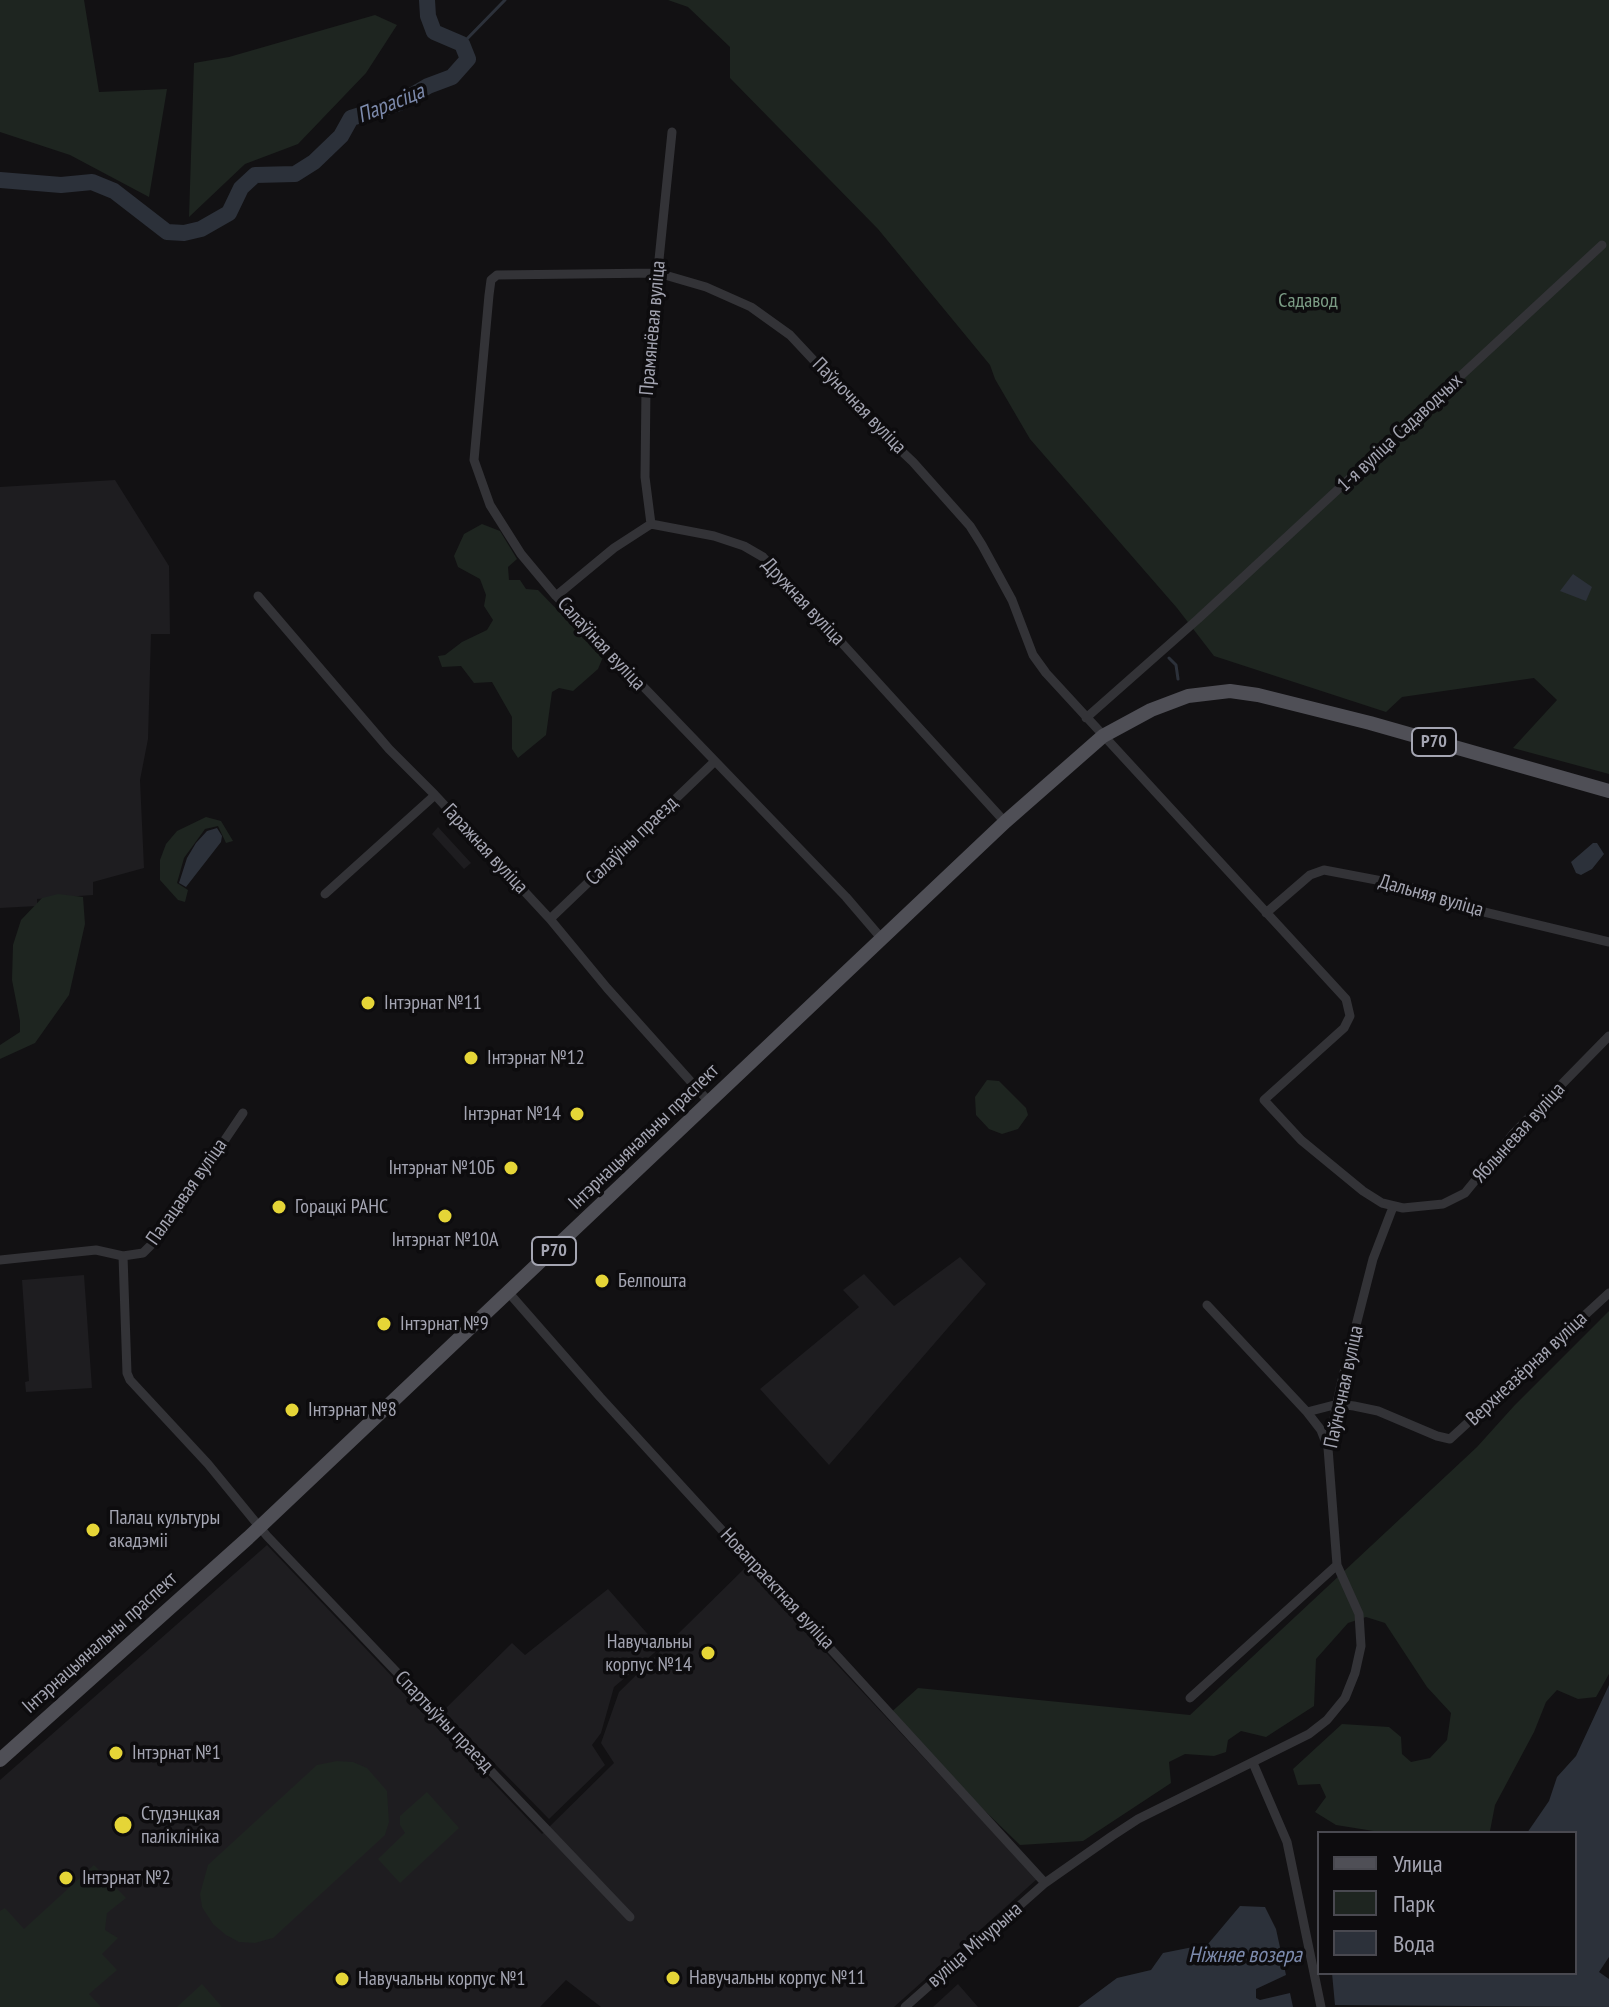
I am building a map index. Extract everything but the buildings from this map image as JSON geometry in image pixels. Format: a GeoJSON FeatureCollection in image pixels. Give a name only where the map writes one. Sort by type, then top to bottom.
{"type":"FeatureCollection","features":[{"type":"Feature","properties":{"kind":"main road","name":"Р70"},"geometry":{"type":"LineString","coordinates":[[1103,736],[1151,710],[1188,696],[1230,691],[1370,723],[1609,791]]}},
{"type":"Feature","properties":{"kind":"main road","name":"Інтэрнацыянальны праспект"},"geometry":{"type":"LineString","coordinates":[[0,1760],[259,1527],[1005,822],[1103,736]]}},
{"type":"Feature","properties":{"kind":"street","name":"Прамянёвая вуліца"},"geometry":{"type":"LineString","coordinates":[[651,524],[645,477],[646,387],[672,132]]}},
{"type":"Feature","properties":{"kind":"street","name":"1-я вуліца Садаводчых"},"geometry":{"type":"LineString","coordinates":[[1086,718],[1198,619],[1602,245]]}},
{"type":"Feature","properties":{"kind":"street","name":"Паўночная вуліца"},"geometry":{"type":"LineString","coordinates":[[491,280],[497,275],[528,273],[658,273],[706,287],[772,320],[812,356],[970,526],[1012,600],[1033,655],[1103,736]]}},
{"type":"Feature","properties":{"kind":"street","name":"Салаўіная вуліца"},"geometry":{"type":"LineString","coordinates":[[491,280],[474,460],[490,505],[521,554],[556,596],[713,763],[846,897],[882,939]]}},
{"type":"Feature","properties":{"kind":"street"},"geometry":{"type":"LineString","coordinates":[[556,596],[614,548],[651,524]]}},
{"type":"Feature","properties":{"kind":"street","name":"Дружная вуліца"},"geometry":{"type":"LineString","coordinates":[[651,524],[714,536],[744,546],[763,557],[1005,822]]}},
{"type":"Feature","properties":{"kind":"street","name":"Гаражная вуліца"},"geometry":{"type":"LineString","coordinates":[[258,596],[389,749],[550,919],[710,1103]]}},
{"type":"Feature","properties":{"kind":"street"},"geometry":{"type":"LineString","coordinates":[[1103,736],[1346,999],[1350,1016],[1340,1032],[1264,1100],[1301,1140],[1346,1178],[1393,1207]]}},
{"type":"Feature","properties":{"kind":"street","name":"Салаўіны праезд"},"geometry":{"type":"LineString","coordinates":[[550,919],[713,763]]}},
{"type":"Feature","properties":{"kind":"street"},"geometry":{"type":"LineString","coordinates":[[325,894],[435,795]]}},
{"type":"Feature","properties":{"kind":"street","name":"Дальняя вуліца"},"geometry":{"type":"LineString","coordinates":[[1266,913],[1310,875],[1324,870],[1403,885],[1484,912],[1609,942]]}},
{"type":"Feature","properties":{"kind":"street","name":"Яблыневая вуліца"},"geometry":{"type":"LineString","coordinates":[[1393,1207],[1443,1204],[1465,1193],[1513,1134],[1609,1036]]}},
{"type":"Feature","properties":{"kind":"street","name":"Палацавая вуліца"},"geometry":{"type":"LineString","coordinates":[[123,1256],[143,1253],[160,1236],[243,1113]]}},
{"type":"Feature","properties":{"kind":"street","name":"Паўночная вуліца"},"geometry":{"type":"LineString","coordinates":[[1253,1763],[1309,1734],[1327,1720],[1345,1698],[1355,1673],[1361,1646],[1359,1614],[1337,1565],[1328,1448],[1373,1259],[1393,1207]]}},
{"type":"Feature","properties":{"kind":"street"},"geometry":{"type":"LineString","coordinates":[[0,1260],[96,1250],[123,1256]]}},
{"type":"Feature","properties":{"kind":"street","name":"Спартыўны праезд"},"geometry":{"type":"LineString","coordinates":[[123,1256],[127,1373],[130,1380],[208,1464],[259,1527],[630,1917]]}},
{"type":"Feature","properties":{"kind":"street","name":"Новапраектная вуліца"},"geometry":{"type":"LineString","coordinates":[[509,1293],[600,1397],[1045,1883]]}},
{"type":"Feature","properties":{"kind":"street","name":"Верхнеазёрная вуліца"},"geometry":{"type":"LineString","coordinates":[[1307,1412],[1338,1404],[1378,1411],[1450,1439],[1609,1293]]}},
{"type":"Feature","properties":{"kind":"street"},"geometry":{"type":"LineString","coordinates":[[1207,1305],[1307,1412],[1321,1430],[1328,1448]]}},
{"type":"Feature","properties":{"kind":"street"},"geometry":{"type":"LineString","coordinates":[[1190,1698],[1337,1565]]}},
{"type":"Feature","properties":{"kind":"street"},"geometry":{"type":"LineString","coordinates":[[1253,1763],[1287,1842],[1321,2007]]}},
{"type":"Feature","properties":{"kind":"street","name":"вуліца Мічурына"},"geometry":{"type":"LineString","coordinates":[[905,2007],[1045,1883],[1138,1819],[1253,1763]]}},
{"type":"Feature","properties":{"kind":"shaded area"},"geometry":{"type":"Polygon","coordinates":[[[115,480],[169,566],[170,634],[151,634],[148,739],[140,780],[144,868],[93,882],[93,895],[37,899],[37,906],[0,908],[0,487],[115,480]]]}},
{"type":"Feature","properties":{"kind":"shaded area"},"geometry":{"type":"Polygon","coordinates":[[[438,827],[471,863],[464,869],[432,834],[438,827]]]}},
{"type":"Feature","properties":{"kind":"shaded area"},"geometry":{"type":"Polygon","coordinates":[[[960,1257],[986,1284],[829,1465],[760,1389],[859,1307],[843,1290],[864,1274],[894,1306],[960,1257]]]}},
{"type":"Feature","properties":{"kind":"shaded area"},"geometry":{"type":"Polygon","coordinates":[[[84,1275],[92,1388],[26,1392],[25,1382],[29,1381],[22,1280],[84,1275]]]}},
{"type":"Feature","properties":{"kind":"shaded area"},"geometry":{"type":"Polygon","coordinates":[[[267,1545],[542,1834],[614,1763],[601,1743],[619,1692],[746,1567],[1037,1879],[894,2007],[601,2007],[566,1980],[540,2007],[0,2007],[0,1780],[267,1545]]]}},
{"type":"Feature","properties":{"kind":"shaded area"},"geometry":{"type":"Polygon","coordinates":[[[608,1589],[660,1648],[614,1687],[601,1733],[592,1745],[605,1765],[549,1819],[443,1711],[512,1643],[525,1655],[608,1589]]]}},
{"type":"Feature","properties":{"kind":"shaded area"},"geometry":{"type":"Polygon","coordinates":[[[958,1984],[978,2007],[933,2007],[958,1984]]]}},
{"type":"Feature","properties":{"kind":"green space"},"geometry":{"type":"Polygon","coordinates":[[[0,0],[84,0],[99,92],[167,89],[149,197],[70,155],[0,132],[0,0]]]}},
{"type":"Feature","properties":{"kind":"green space","name":"Садавод"},"geometry":{"type":"Polygon","coordinates":[[[668,0],[1609,0],[1609,774],[1513,748],[1557,700],[1534,678],[1402,697],[1386,712],[1214,656],[1177,608],[1030,439],[990,365],[878,229],[730,78],[730,47],[688,7],[668,0]]]}},
{"type":"Feature","properties":{"kind":"green space"},"geometry":{"type":"Polygon","coordinates":[[[375,15],[397,25],[366,73],[298,144],[245,164],[189,217],[194,63],[229,57],[375,15]]]}},
{"type":"Feature","properties":{"kind":"green space"},"geometry":{"type":"Polygon","coordinates":[[[482,524],[500,531],[517,559],[508,567],[509,580],[520,580],[526,589],[538,590],[603,657],[598,669],[573,691],[559,688],[552,692],[546,735],[518,758],[512,749],[512,717],[492,682],[474,683],[461,666],[442,667],[438,656],[487,630],[493,620],[484,606],[486,595],[480,579],[458,567],[454,556],[464,534],[482,524]]]}},
{"type":"Feature","properties":{"kind":"green space"},"geometry":{"type":"Polygon","coordinates":[[[206,817],[221,821],[233,841],[226,843],[218,826],[205,829],[184,858],[177,883],[188,890],[185,902],[178,900],[160,880],[160,860],[166,844],[177,831],[206,817]]]}},
{"type":"Feature","properties":{"kind":"green space"},"geometry":{"type":"Polygon","coordinates":[[[58,894],[83,897],[85,924],[69,995],[35,1043],[0,1059],[0,1045],[20,1032],[12,980],[13,945],[21,920],[42,898],[58,894]]]}},
{"type":"Feature","properties":{"kind":"green space"},"geometry":{"type":"Polygon","coordinates":[[[987,1080],[999,1081],[1026,1108],[1028,1115],[1018,1129],[1002,1134],[989,1129],[976,1115],[975,1097],[987,1080]]]}},
{"type":"Feature","properties":{"kind":"green space"},"geometry":{"type":"Polygon","coordinates":[[[1609,1311],[1609,1674],[1596,1697],[1578,1699],[1557,1690],[1546,1702],[1534,1732],[1495,1805],[1490,1831],[1374,1831],[1336,1825],[1315,1812],[1326,1797],[1320,1784],[1298,1785],[1293,1769],[1342,1724],[1389,1727],[1401,1737],[1402,1754],[1411,1762],[1430,1758],[1447,1740],[1451,1713],[1427,1687],[1385,1623],[1366,1617],[1348,1623],[1316,1659],[1314,1706],[1266,1737],[1241,1731],[1228,1740],[1226,1752],[1214,1756],[1185,1754],[1169,1762],[1171,1783],[1083,1841],[1020,1845],[887,1716],[918,1688],[1190,1715],[1477,1447],[1609,1311]]]}},
{"type":"Feature","properties":{"kind":"green space"},"geometry":{"type":"Polygon","coordinates":[[[353,1762],[367,1768],[387,1791],[389,1822],[385,1835],[273,1938],[255,1943],[239,1942],[226,1935],[213,1924],[202,1907],[200,1894],[208,1865],[317,1765],[353,1762]]]}},
{"type":"Feature","properties":{"kind":"green space"},"geometry":{"type":"Polygon","coordinates":[[[427,1792],[459,1828],[400,1883],[378,1859],[405,1833],[400,1825],[400,1816],[427,1792]]]}},
{"type":"Feature","properties":{"kind":"green space"},"geometry":{"type":"Polygon","coordinates":[[[94,1865],[126,1898],[107,1913],[105,1930],[118,1938],[102,1954],[117,1970],[89,1994],[101,2007],[0,2007],[0,1911],[5,1908],[24,1929],[94,1865]]]}},
{"type":"Feature","properties":{"kind":"green space"},"geometry":{"type":"Polygon","coordinates":[[[202,1984],[222,2007],[177,2007],[202,1984]]]}},
{"type":"Feature","properties":{"kind":"water"},"geometry":{"type":"Polygon","coordinates":[[[1573,574],[1592,587],[1586,601],[1560,591],[1573,574]]]}},
{"type":"Feature","properties":{"kind":"water"},"geometry":{"type":"Polygon","coordinates":[[[217,828],[222,836],[221,842],[186,887],[179,883],[187,858],[196,843],[207,831],[217,828]]]}},
{"type":"Feature","properties":{"kind":"water"},"geometry":{"type":"Polygon","coordinates":[[[1597,843],[1604,854],[1592,869],[1581,875],[1576,873],[1571,862],[1597,843]]]}},
{"type":"Feature","properties":{"kind":"water"},"geometry":{"type":"Polygon","coordinates":[[[1609,1685],[1609,1957],[1599,1972],[1609,1979],[1609,2007],[1335,2005],[1332,1975],[1577,1975],[1577,1831],[1528,1831],[1549,1801],[1557,1777],[1576,1756],[1609,1685]]]}},
{"type":"Feature","properties":{"kind":"water","name":"Ніжняе возера"},"geometry":{"type":"Polygon","coordinates":[[[1240,1906],[1265,1907],[1276,1929],[1286,1975],[1256,1989],[1256,1998],[1260,2000],[1290,1993],[1293,2007],[1078,2007],[1117,1978],[1151,1970],[1163,1953],[1208,1944],[1240,1906]]]}},
{"type":"Feature","properties":{"kind":"waterway","name":"Парасіца"},"geometry":{"type":"LineString","coordinates":[[0,180],[61,185],[92,182],[114,191],[167,232],[184,233],[201,229],[229,213],[241,188],[255,175],[295,174],[314,162],[341,136],[351,118],[399,103],[428,86],[452,77],[468,59],[462,44],[434,32],[428,16],[427,0]]}},
{"type":"Feature","properties":{"kind":"waterway"},"geometry":{"type":"LineString","coordinates":[[462,44],[505,0]]}},
{"type":"Feature","properties":{"kind":"waterway"},"geometry":{"type":"LineString","coordinates":[[1169,658],[1176,665],[1178,679]]}},
{"type":"Feature","properties":{"kind":"place","name":"Інтэрнат №11"},"geometry":{"type":"Point","coordinates":[368,1003]}},
{"type":"Feature","properties":{"kind":"place","name":"Інтэрнат №12"},"geometry":{"type":"Point","coordinates":[471,1058]}},
{"type":"Feature","properties":{"kind":"place","name":"Інтэрнат №14"},"geometry":{"type":"Point","coordinates":[577,1114]}},
{"type":"Feature","properties":{"kind":"place","name":"Інтэрнат №10Б"},"geometry":{"type":"Point","coordinates":[511,1168]}},
{"type":"Feature","properties":{"kind":"place","name":"Горацкі РАНС"},"geometry":{"type":"Point","coordinates":[279,1207]}},
{"type":"Feature","properties":{"kind":"place","name":"Інтэрнат №10А"},"geometry":{"type":"Point","coordinates":[445,1216]}},
{"type":"Feature","properties":{"kind":"place","name":"Белпошта"},"geometry":{"type":"Point","coordinates":[602,1281]}},
{"type":"Feature","properties":{"kind":"place","name":"Інтэрнат №9"},"geometry":{"type":"Point","coordinates":[384,1324]}},
{"type":"Feature","properties":{"kind":"place","name":"Інтэрнат №8"},"geometry":{"type":"Point","coordinates":[292,1410]}},
{"type":"Feature","properties":{"kind":"place","name":"Палац культуры акадэміі"},"geometry":{"type":"Point","coordinates":[93,1530]}},
{"type":"Feature","properties":{"kind":"place","name":"Навучальны корпус №14"},"geometry":{"type":"Point","coordinates":[708,1653]}},
{"type":"Feature","properties":{"kind":"place","name":"Інтэрнат №1"},"geometry":{"type":"Point","coordinates":[116,1753]}},
{"type":"Feature","properties":{"kind":"place","name":"Студэнцкая паліклініка"},"geometry":{"type":"Point","coordinates":[123,1825]}},
{"type":"Feature","properties":{"kind":"place","name":"Інтэрнат №2"},"geometry":{"type":"Point","coordinates":[66,1878]}},
{"type":"Feature","properties":{"kind":"place","name":"Навучальны корпус №11"},"geometry":{"type":"Point","coordinates":[673,1978]}},
{"type":"Feature","properties":{"kind":"place","name":"Навучальны корпус №1"},"geometry":{"type":"Point","coordinates":[342,1979]}}]}
